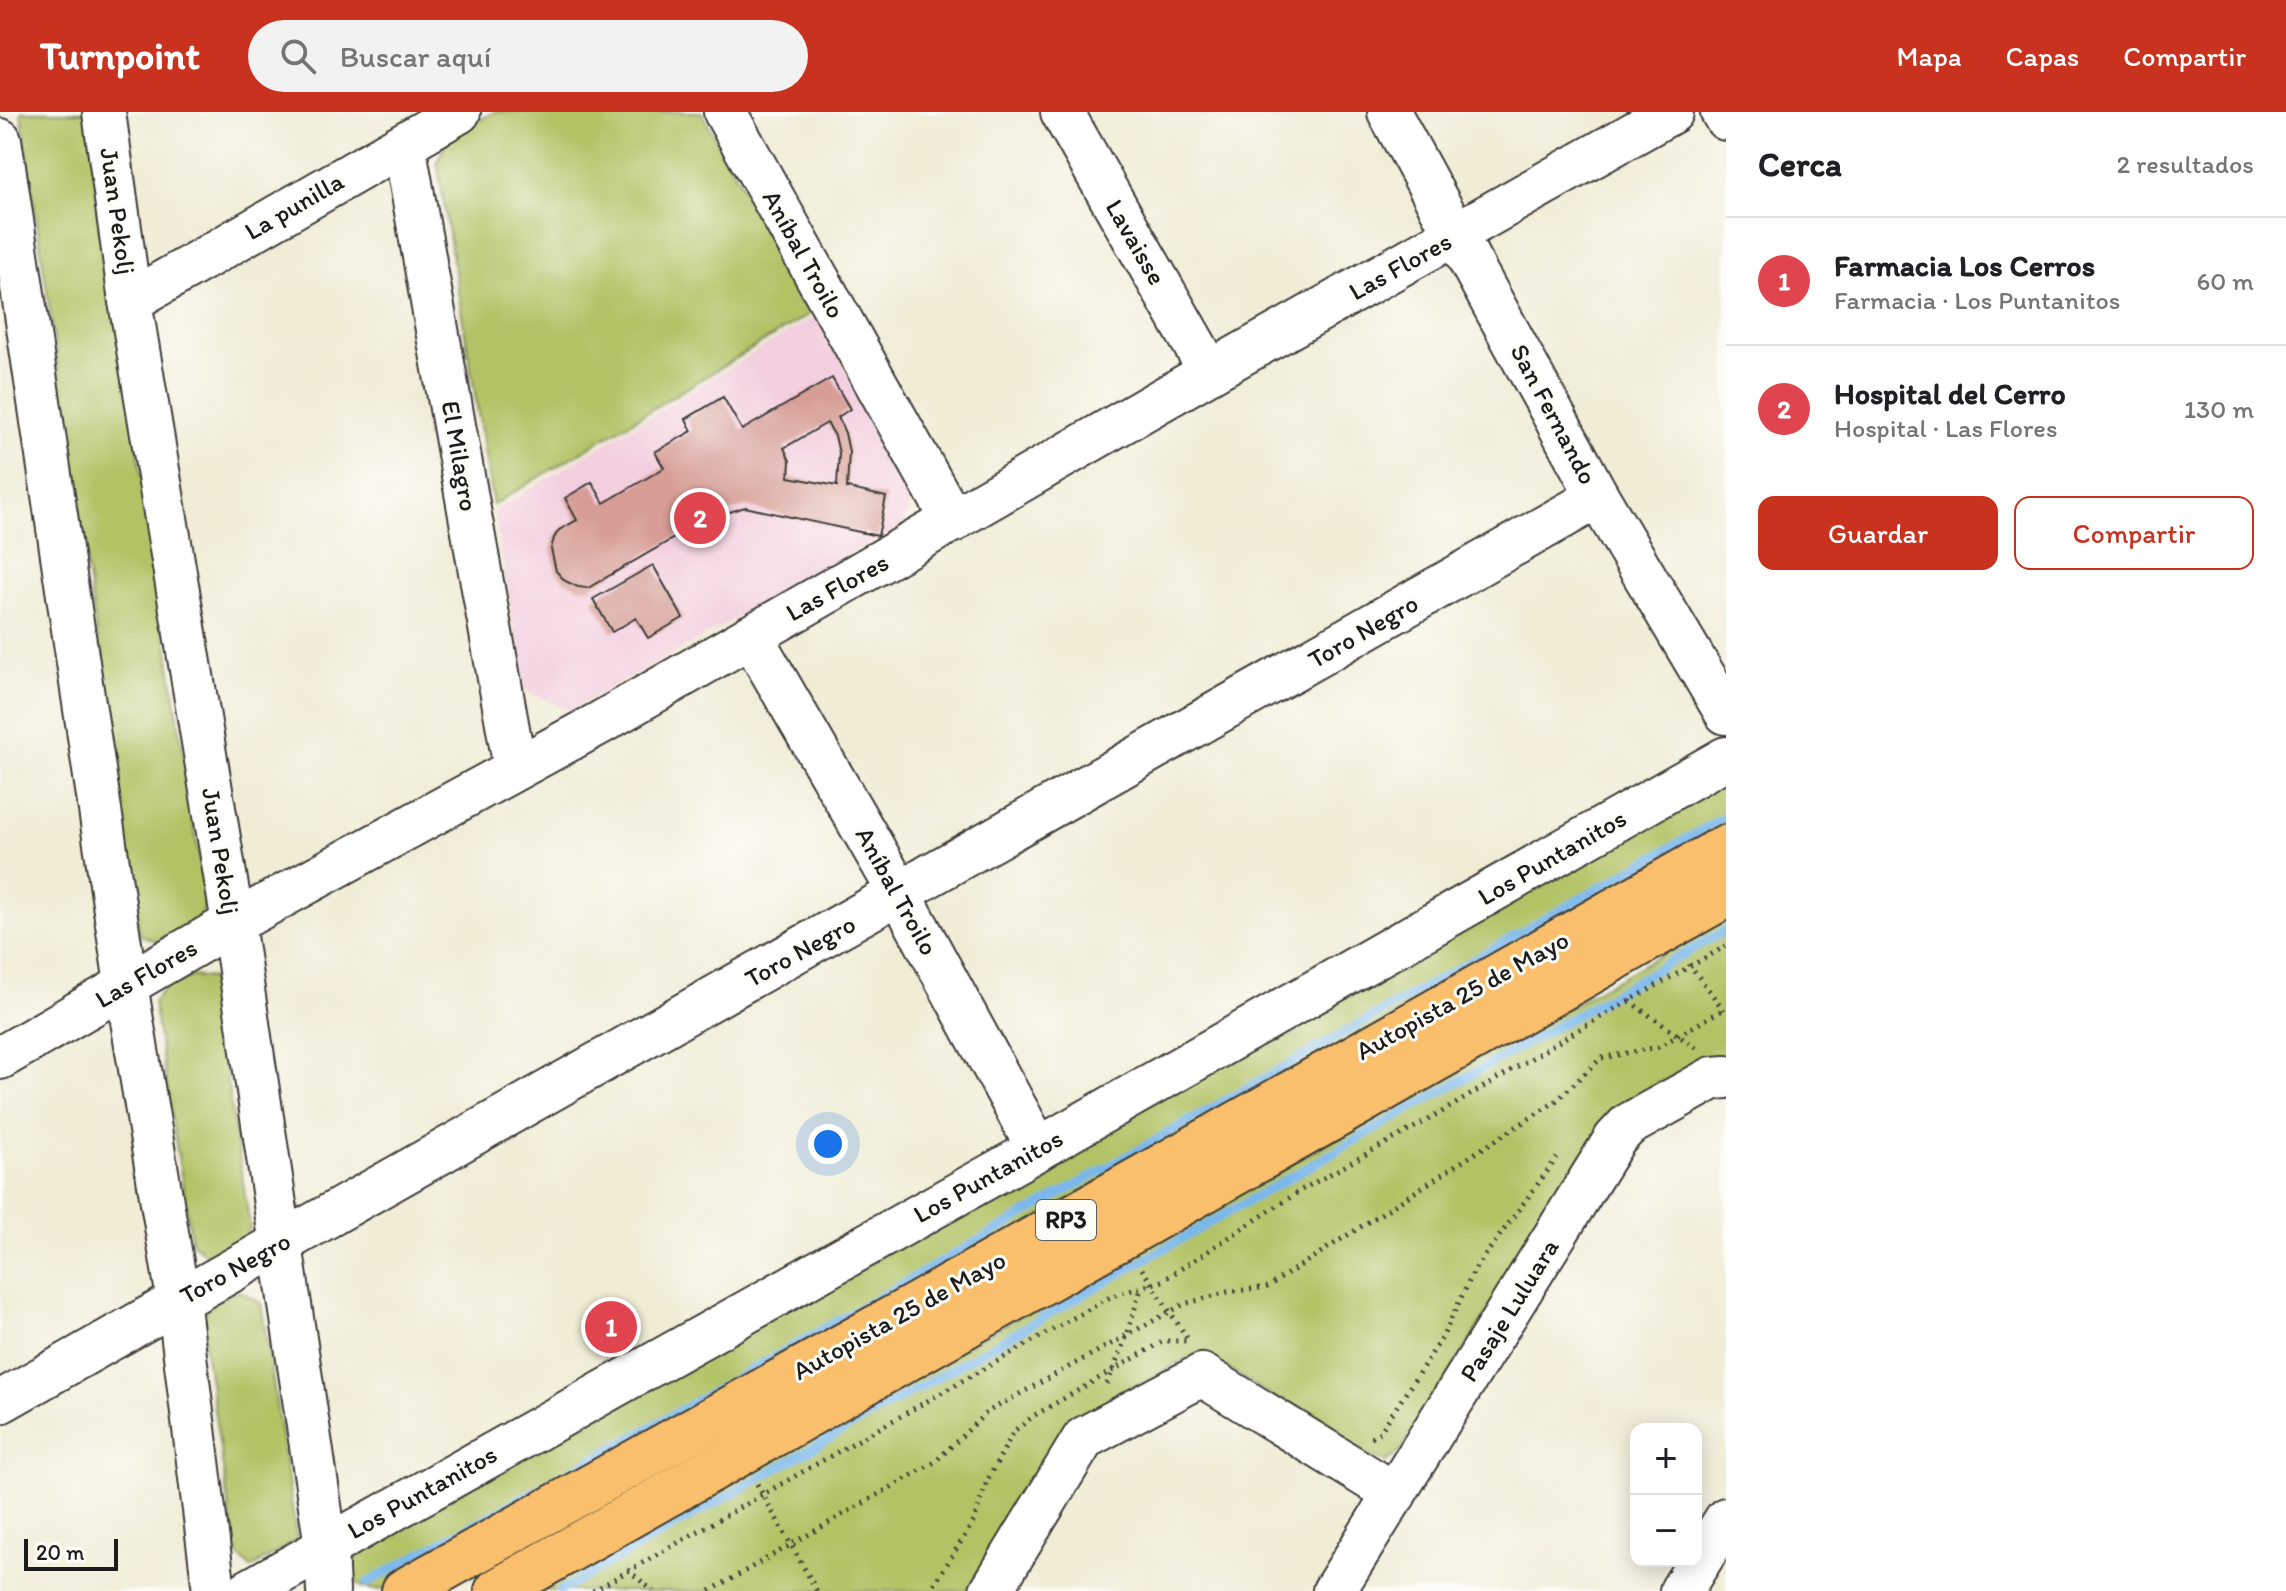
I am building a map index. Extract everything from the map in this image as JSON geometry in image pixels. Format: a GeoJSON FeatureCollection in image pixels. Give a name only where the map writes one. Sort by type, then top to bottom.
{"type":"FeatureCollection","features":[{"type":"Feature","properties":{"kind":"main road","name":"Autopista 25 de Mayo"},"geometry":{"type":"LineString","coordinates":[[404,1591],[1726,847]]}},
{"type":"Feature","properties":{"kind":"main road","name":"Autopista 25 de Mayo"},"geometry":{"type":"LineString","coordinates":[[497,1591],[1726,895]]}},
{"type":"Feature","properties":{"kind":"street","name":"Juan Pekolj"},"geometry":{"type":"LineString","coordinates":[[104,112],[130,301],[233,923],[326,1546],[328,1591]]}},
{"type":"Feature","properties":{"kind":"street","name":"La punilla"},"geometry":{"type":"LineString","coordinates":[[130,301],[459,112]]}},
{"type":"Feature","properties":{"kind":"street","name":"Aníbal Troilo"},"geometry":{"type":"LineString","coordinates":[[725,112],[953,521]]}},
{"type":"Feature","properties":{"kind":"street","name":"Lavaisse"},"geometry":{"type":"LineString","coordinates":[[1062,112],[1210,372]]}},
{"type":"Feature","properties":{"kind":"street","name":"San Fernando"},"geometry":{"type":"LineString","coordinates":[[1389,112],[1458,234],[1598,497],[1726,713]]}},
{"type":"Feature","properties":{"kind":"street","name":"Las Flores"},"geometry":{"type":"LineString","coordinates":[[0,1058],[233,923],[751,636],[1210,372],[1672,112]]}},
{"type":"Feature","properties":{"kind":"street"},"geometry":{"type":"LineString","coordinates":[[1722,112],[1726,119]]}},
{"type":"Feature","properties":{"kind":"street"},"geometry":{"type":"LineString","coordinates":[[0,140],[126,984],[178,1299],[214,1591]]}},
{"type":"Feature","properties":{"kind":"street","name":"El Milagro"},"geometry":{"type":"LineString","coordinates":[[404,144],[515,768]]}},
{"type":"Feature","properties":{"kind":"street","name":"Toro Negro"},"geometry":{"type":"LineString","coordinates":[[0,1402],[1598,497]]}},
{"type":"Feature","properties":{"kind":"street","name":"Aníbal Troilo"},"geometry":{"type":"LineString","coordinates":[[751,636],[900,894],[1038,1149]]}},
{"type":"Feature","properties":{"kind":"street","name":"Los Puntanitos"},"geometry":{"type":"LineString","coordinates":[[248,1591],[1038,1149],[1726,758]]}},
{"type":"Feature","properties":{"kind":"street","name":"Pasaje Luluara"},"geometry":{"type":"LineString","coordinates":[[1334,1591],[1615,1139],[1628,1125],[1713,1078],[1713,1059]]}},
{"type":"Feature","properties":{"kind":"street"},"geometry":{"type":"LineString","coordinates":[[991,1591],[1084,1438],[1198,1354],[1395,1494]]}},
{"type":"Feature","properties":{"kind":"street"},"geometry":{"type":"LineString","coordinates":[[1681,1591],[1726,1519]]}},
{"type":"Feature","properties":{"kind":"path"},"geometry":{"type":"LineString","coordinates":[[593,1591],[1112,1296],[1162,1281],[1303,1189],[1437,1115],[1726,946]]}},
{"type":"Feature","properties":{"kind":"path"},"geometry":{"type":"LineString","coordinates":[[710,1591],[935,1462],[987,1412],[1126,1335],[1184,1304],[1228,1292],[1267,1287],[1555,1102],[1601,1058],[1658,1047],[1725,1010],[1690,966]]}},
{"type":"Feature","properties":{"kind":"path"},"geometry":{"type":"LineString","coordinates":[[1629,1001],[1713,1059]]}},
{"type":"Feature","properties":{"kind":"path"},"geometry":{"type":"LineString","coordinates":[[1685,1054],[1697,1048]]}},
{"type":"Feature","properties":{"kind":"path"},"geometry":{"type":"LineString","coordinates":[[1697,1048],[1713,1059]]}},
{"type":"Feature","properties":{"kind":"path"},"geometry":{"type":"LineString","coordinates":[[1370,1438],[1380,1432],[1442,1338],[1475,1269],[1563,1149]]}},
{"type":"Feature","properties":{"kind":"path"},"geometry":{"type":"LineString","coordinates":[[1152,1284],[1198,1354]]}},
{"type":"Feature","properties":{"kind":"path"},"geometry":{"type":"LineString","coordinates":[[1084,1438],[1113,1370],[1141,1287]]}},
{"type":"Feature","properties":{"kind":"path"},"geometry":{"type":"LineString","coordinates":[[930,1591],[974,1521],[987,1481],[1014,1431],[1035,1415],[1164,1341],[1175,1339],[1198,1354]]}},
{"type":"Feature","properties":{"kind":"path"},"geometry":{"type":"LineString","coordinates":[[763,1494],[817,1591]]}},
{"type":"Feature","properties":{"kind":"path"},"geometry":{"type":"LineString","coordinates":[[628,1570],[653,1591]]}},
{"type":"Feature","properties":{"kind":"shaded area"},"geometry":{"type":"Polygon","coordinates":[[[816,315],[915,491],[902,526],[571,711],[524,690],[494,511],[816,315]]]}},
{"type":"Feature","properties":{"kind":"green space"},"geometry":{"type":"Polygon","coordinates":[[[21,112],[87,112],[206,904],[196,925],[165,944],[140,935],[21,112]]]}},
{"type":"Feature","properties":{"kind":"green space"},"geometry":{"type":"Polygon","coordinates":[[[494,112],[701,112],[813,312],[493,505],[437,162],[448,138],[494,112]]]}},
{"type":"Feature","properties":{"kind":"green space"},"geometry":{"type":"Polygon","coordinates":[[[1726,775],[1726,827],[385,1589],[368,1589],[355,1580],[355,1560],[372,1542],[1726,775]]]}},
{"type":"Feature","properties":{"kind":"green space"},"geometry":{"type":"Polygon","coordinates":[[[1726,918],[1726,1061],[1605,1125],[1401,1451],[1386,1462],[1366,1455],[1209,1357],[1195,1354],[1071,1423],[966,1591],[532,1591],[1726,918]]]}},
{"type":"Feature","properties":{"kind":"green space"},"geometry":{"type":"Polygon","coordinates":[[[193,976],[211,978],[250,1227],[239,1246],[210,1257],[192,1243],[153,1001],[168,985],[193,976]]]}},
{"type":"Feature","properties":{"kind":"green space"},"geometry":{"type":"Polygon","coordinates":[[[240,1291],[261,1303],[297,1540],[251,1568],[236,1553],[201,1323],[215,1300],[240,1291]]]}},
{"type":"Feature","properties":{"kind":"building"},"geometry":{"type":"Polygon","coordinates":[[[832,378],[850,409],[838,417],[849,452],[847,488],[886,497],[878,536],[745,507],[705,520],[588,588],[565,581],[556,571],[551,549],[554,538],[559,530],[577,520],[565,498],[592,482],[604,503],[664,468],[655,452],[692,431],[686,419],[723,397],[742,430],[832,378]],[[827,423],[784,448],[790,461],[789,477],[837,486],[839,453],[835,436],[827,423]]]}},
{"type":"Feature","properties":{"kind":"building"},"geometry":{"type":"Polygon","coordinates":[[[653,565],[683,618],[648,638],[636,618],[612,632],[593,599],[653,565]]]}},
{"type":"Feature","properties":{"kind":"waterway"},"geometry":{"type":"LineString","coordinates":[[367,1583],[626,1441],[1726,816]]}},
{"type":"Feature","properties":{"kind":"waterway"},"geometry":{"type":"LineString","coordinates":[[560,1591],[1726,930]]}},
{"type":"Feature","properties":{"kind":"place","name":"Hospital del Cerro"},"geometry":{"type":"Point","coordinates":[700,518]}},
{"type":"Feature","properties":{"kind":"place","name":"Farmacia Los Cerros"},"geometry":{"type":"Point","coordinates":[611,1327]}}]}
